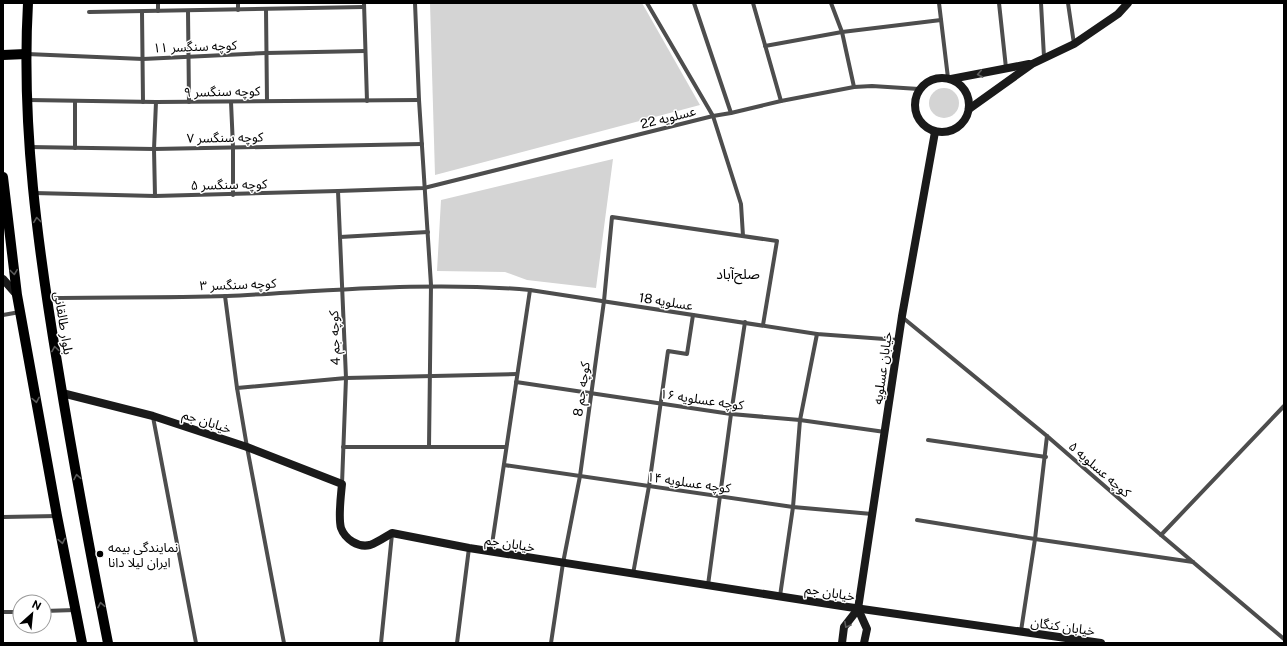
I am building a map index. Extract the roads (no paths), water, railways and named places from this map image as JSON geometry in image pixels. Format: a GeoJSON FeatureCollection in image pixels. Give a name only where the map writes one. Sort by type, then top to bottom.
{"type":"FeatureCollection","features":[{"type":"Feature","properties":{"kind":"main road","name":"بلوار طالقانی"},"geometry":{"type":"LineString","coordinates":[[28,3],[26,100],[33,193],[46,298],[108,643]]}},
{"type":"Feature","properties":{"kind":"main road"},"geometry":{"type":"LineString","coordinates":[[3,55],[26,54]]}},
{"type":"Feature","properties":{"kind":"main road"},"geometry":{"type":"LineString","coordinates":[[3,177],[17,295],[57,516],[82,643]]}},
{"type":"Feature","properties":{"kind":"street"},"geometry":{"type":"LineString","coordinates":[[158,3],[158,11]]}},
{"type":"Feature","properties":{"kind":"street"},"geometry":{"type":"LineString","coordinates":[[238,3],[238,10]]}},
{"type":"Feature","properties":{"kind":"street"},"geometry":{"type":"LineString","coordinates":[[415,3],[419,100],[431,285],[429,448]]}},
{"type":"Feature","properties":{"kind":"street"},"geometry":{"type":"LineString","coordinates":[[647,3],[714,116],[741,204],[743,236],[777,241],[763,325]]}},
{"type":"Feature","properties":{"kind":"street"},"geometry":{"type":"LineString","coordinates":[[694,3],[731,113]]}},
{"type":"Feature","properties":{"kind":"street"},"geometry":{"type":"LineString","coordinates":[[753,3],[781,101]]}},
{"type":"Feature","properties":{"kind":"street"},"geometry":{"type":"LineString","coordinates":[[831,3],[842,32],[854,87]]}},
{"type":"Feature","properties":{"kind":"street"},"geometry":{"type":"LineString","coordinates":[[939,3],[949,79]]}},
{"type":"Feature","properties":{"kind":"street"},"geometry":{"type":"LineString","coordinates":[[999,3],[1006,69]]}},
{"type":"Feature","properties":{"kind":"street"},"geometry":{"type":"LineString","coordinates":[[1042,3],[1044,57]]}},
{"type":"Feature","properties":{"kind":"street"},"geometry":{"type":"LineString","coordinates":[[1068,3],[1074,44]]}},
{"type":"Feature","properties":{"kind":"street"},"geometry":{"type":"LineString","coordinates":[[969,109],[1032,64],[1074,44],[1118,14],[1128,3]]}},
{"type":"Feature","properties":{"kind":"street"},"geometry":{"type":"LineString","coordinates":[[89,12],[238,10],[319,5],[364,5],[367,101]]}},
{"type":"Feature","properties":{"kind":"street"},"geometry":{"type":"LineString","coordinates":[[266,9],[267,101]]}},
{"type":"Feature","properties":{"kind":"street"},"geometry":{"type":"LineString","coordinates":[[188,11],[189,102]]}},
{"type":"Feature","properties":{"kind":"street"},"geometry":{"type":"LineString","coordinates":[[142,12],[143,102]]}},
{"type":"Feature","properties":{"kind":"street"},"geometry":{"type":"LineString","coordinates":[[765,46],[842,32],[941,20]]}},
{"type":"Feature","properties":{"kind":"street","name":"کوچه سنگسر ۱۱"},"geometry":{"type":"LineString","coordinates":[[26,54],[143,59],[266,53],[365,51]]}},
{"type":"Feature","properties":{"kind":"street"},"geometry":{"type":"LineString","coordinates":[[949,79],[959,84],[965,90],[969,99],[967,118],[961,125],[953,130],[944,133],[935,132],[920,123],[914,106],[915,97],[919,89],[925,83],[932,79],[949,79],[1032,64]]}},
{"type":"Feature","properties":{"kind":"street","name":"عسلویه 22"},"geometry":{"type":"LineString","coordinates":[[424,188],[714,116],[781,101],[854,87],[872,86],[919,89]]}},
{"type":"Feature","properties":{"kind":"street","name":"کوچه سنگسر ۹"},"geometry":{"type":"LineString","coordinates":[[26,100],[231,102],[419,100]]}},
{"type":"Feature","properties":{"kind":"street"},"geometry":{"type":"LineString","coordinates":[[75,101],[75,148]]}},
{"type":"Feature","properties":{"kind":"street"},"geometry":{"type":"LineString","coordinates":[[155,196],[154,149],[156,102]]}},
{"type":"Feature","properties":{"kind":"street"},"geometry":{"type":"LineString","coordinates":[[231,102],[233,194]]}},
{"type":"Feature","properties":{"kind":"street","name":"خیابان عسلویه"},"geometry":{"type":"LineString","coordinates":[[842,643],[844,627],[858,609],[898,340],[935,132]]}},
{"type":"Feature","properties":{"kind":"street","name":"کوچه سنگسر ۷"},"geometry":{"type":"LineString","coordinates":[[29,147],[154,149],[422,144]]}},
{"type":"Feature","properties":{"kind":"street","name":"کوچه سنگسر ۵"},"geometry":{"type":"LineString","coordinates":[[33,193],[155,196],[424,188]]}},
{"type":"Feature","properties":{"kind":"street","name":"کوچه جم 4"},"geometry":{"type":"LineString","coordinates":[[338,191],[346,378],[342,484]]}},
{"type":"Feature","properties":{"kind":"street","name":"کوچه جم 8"},"geometry":{"type":"LineString","coordinates":[[551,643],[563,563],[580,476],[590,393],[604,301],[612,217],[743,236]]}},
{"type":"Feature","properties":{"kind":"street"},"geometry":{"type":"LineString","coordinates":[[340,236],[428,232]]}},
{"type":"Feature","properties":{"kind":"street"},"geometry":{"type":"LineString","coordinates":[[3,279],[17,295]]}},
{"type":"Feature","properties":{"kind":"street","name":"کوچه سنگسر ۳"},"geometry":{"type":"LineString","coordinates":[[46,298],[225,296],[431,285]]}},
{"type":"Feature","properties":{"kind":"street","name":"عسلویه 18"},"geometry":{"type":"LineString","coordinates":[[431,285],[503,287],[530,290],[817,334],[898,340]]}},
{"type":"Feature","properties":{"kind":"street"},"geometry":{"type":"LineString","coordinates":[[491,552],[530,290]]}},
{"type":"Feature","properties":{"kind":"street"},"geometry":{"type":"LineString","coordinates":[[225,296],[237,388],[247,447],[284,643]]}},
{"type":"Feature","properties":{"kind":"street"},"geometry":{"type":"LineString","coordinates":[[3,315],[20,312]]}},
{"type":"Feature","properties":{"kind":"street"},"geometry":{"type":"LineString","coordinates":[[633,574],[649,486],[668,351],[688,354],[693,315]]}},
{"type":"Feature","properties":{"kind":"street","name":"کوچه عسلویه ۵"},"geometry":{"type":"LineString","coordinates":[[902,316],[1048,436],[1161,535],[1284,639]]}},
{"type":"Feature","properties":{"kind":"street"},"geometry":{"type":"LineString","coordinates":[[708,586],[745,322]]}},
{"type":"Feature","properties":{"kind":"street"},"geometry":{"type":"LineString","coordinates":[[780,597],[793,507],[800,420],[817,334]]}},
{"type":"Feature","properties":{"kind":"street"},"geometry":{"type":"LineString","coordinates":[[237,388],[346,378],[517,374]]}},
{"type":"Feature","properties":{"kind":"street","name":"کوچه عسلویه ۱۶"},"geometry":{"type":"LineString","coordinates":[[516,382],[731,414],[800,420],[885,432]]}},
{"type":"Feature","properties":{"kind":"street","name":"خیابان جم"},"geometry":{"type":"LineString","coordinates":[[62,393],[153,416],[247,447],[342,484]]}},
{"type":"Feature","properties":{"kind":"street"},"geometry":{"type":"LineString","coordinates":[[1161,535],[1284,406]]}},
{"type":"Feature","properties":{"kind":"street"},"geometry":{"type":"LineString","coordinates":[[153,416],[196,643]]}},
{"type":"Feature","properties":{"kind":"street"},"geometry":{"type":"LineString","coordinates":[[1021,632],[1048,436]]}},
{"type":"Feature","properties":{"kind":"street"},"geometry":{"type":"LineString","coordinates":[[928,440],[1046,457]]}},
{"type":"Feature","properties":{"kind":"street"},"geometry":{"type":"LineString","coordinates":[[343,447],[506,447]]}},
{"type":"Feature","properties":{"kind":"street","name":"کوچه عسلویه ۱۴"},"geometry":{"type":"LineString","coordinates":[[504,465],[793,507],[872,514]]}},
{"type":"Feature","properties":{"kind":"street"},"geometry":{"type":"LineString","coordinates":[[342,484],[340,508],[341,528],[348,540],[356,544],[368,546],[392,533]]}},
{"type":"Feature","properties":{"kind":"street"},"geometry":{"type":"LineString","coordinates":[[3,517],[57,516]]}},
{"type":"Feature","properties":{"kind":"street"},"geometry":{"type":"LineString","coordinates":[[917,520],[1194,562]]}},
{"type":"Feature","properties":{"kind":"street"},"geometry":{"type":"LineString","coordinates":[[381,643],[392,533]]}},
{"type":"Feature","properties":{"kind":"street","name":"خیابان جم"},"geometry":{"type":"LineString","coordinates":[[392,533],[491,552],[858,609],[1021,632]]}},
{"type":"Feature","properties":{"kind":"street"},"geometry":{"type":"LineString","coordinates":[[457,643],[469,548]]}},
{"type":"Feature","properties":{"kind":"street"},"geometry":{"type":"LineString","coordinates":[[858,609],[866,629],[864,643]]}},
{"type":"Feature","properties":{"kind":"street"},"geometry":{"type":"LineString","coordinates":[[52,611],[76,610]]}},
{"type":"Feature","properties":{"kind":"street","name":"خیابان کنگان"},"geometry":{"type":"LineString","coordinates":[[1021,632],[1101,643]]}},
{"type":"Feature","properties":{"kind":"place","name":"نمایندگی بیمه ایران لیلا دانا"},"geometry":{"type":"Point","coordinates":[100,554]}},
{"type":"Feature","properties":{"kind":"district","name":"صلح‌آباد"},"geometry":{"type":"Point","coordinates":[738,274]}}]}
